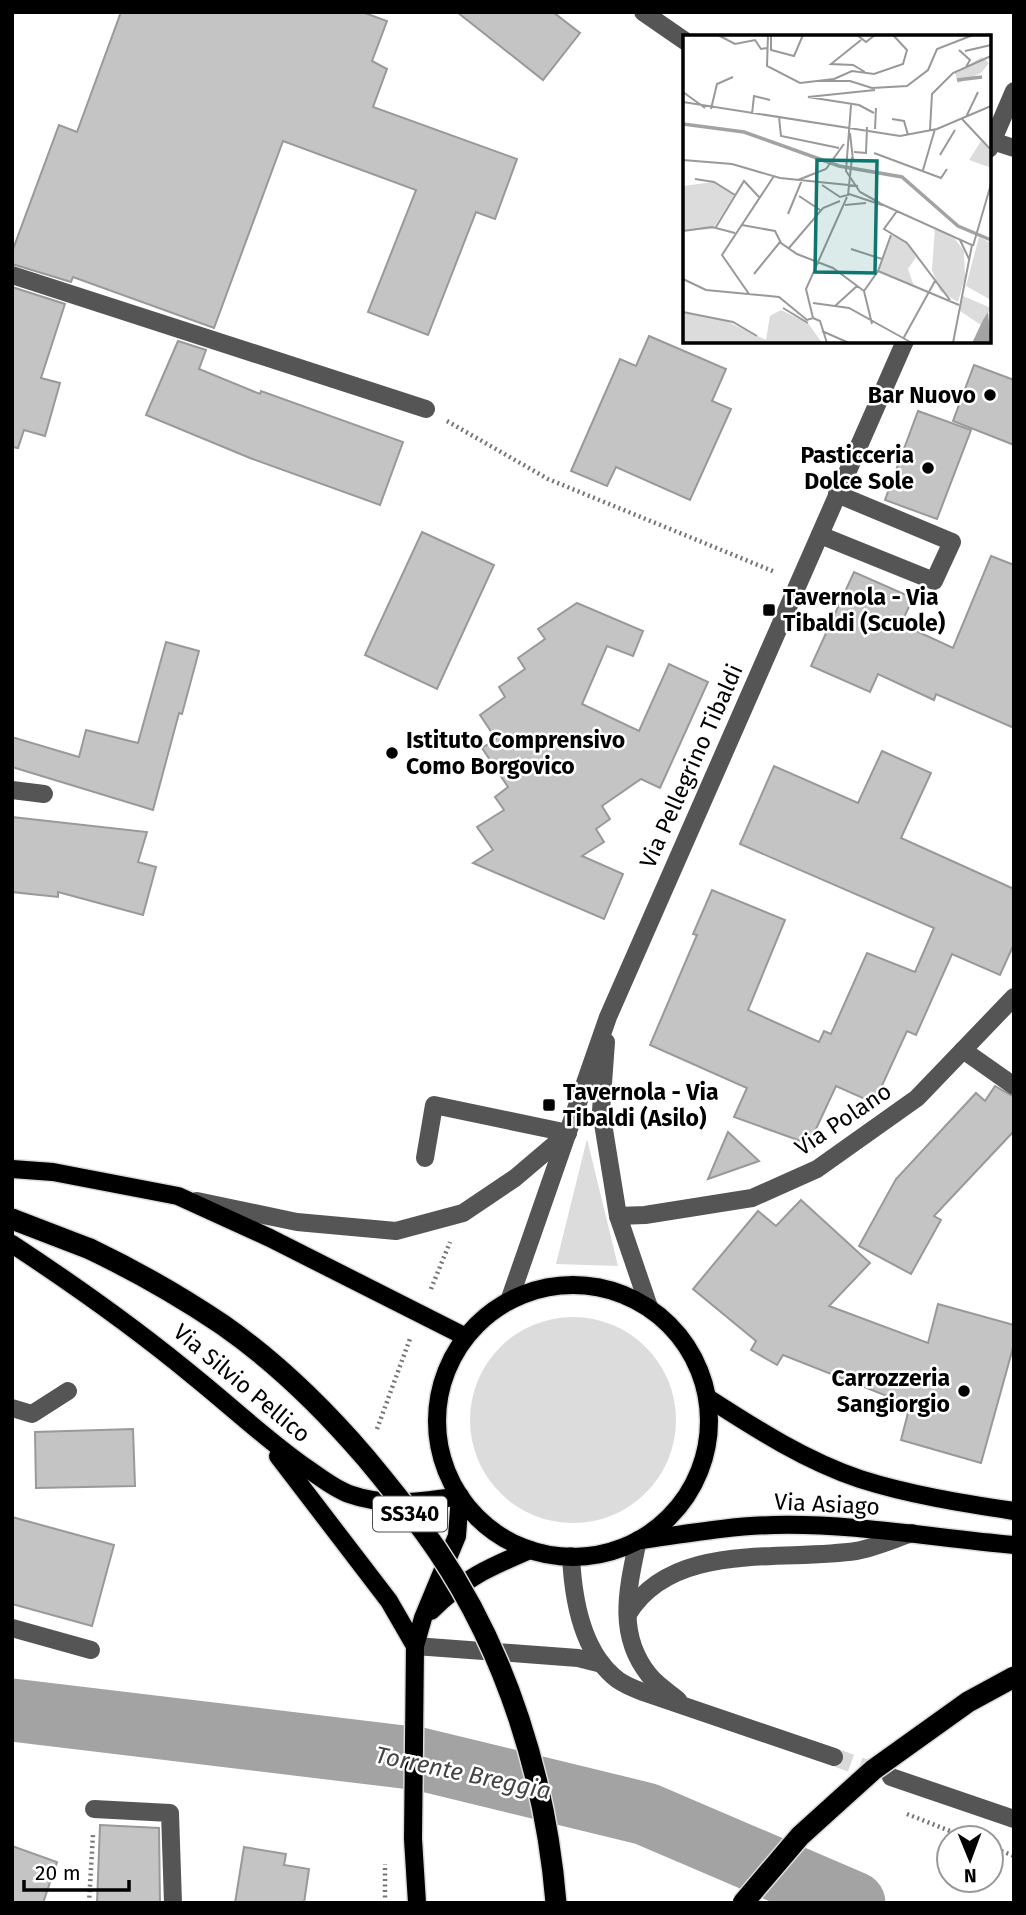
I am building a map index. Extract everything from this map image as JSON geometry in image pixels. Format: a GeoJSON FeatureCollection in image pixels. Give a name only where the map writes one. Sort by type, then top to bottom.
{"type":"FeatureCollection","features":[{"type":"Feature","properties":{"kind":"highway","name":"SS340"},"geometry":{"type":"LineString","coordinates":[[12,1219],[89,1249],[157,1284],[203,1312],[256,1350],[291,1380],[350,1440],[384,1480],[438,1552],[485,1636],[506,1684],[524,1738],[547,1829],[556,1903]]}},
{"type":"Feature","properties":{"kind":"highway"},"geometry":{"type":"LineString","coordinates":[[743,1903],[800,1836],[873,1770],[968,1702],[1014,1677]]}},
{"type":"Feature","properties":{"kind":"main road"},"geometry":{"type":"LineString","coordinates":[[12,1169],[52,1172],[178,1196],[270,1238],[466,1337]]}},
{"type":"Feature","properties":{"kind":"main road","name":"Via Silvio Pellico"},"geometry":{"type":"LineString","coordinates":[[12,1244],[139,1332],[294,1459],[346,1493],[394,1502],[460,1496]]}},
{"type":"Feature","properties":{"kind":"main road"},"geometry":{"type":"LineString","coordinates":[[580,1284],[619,1293],[649,1307],[676,1331],[697,1363],[708,1398],[706,1452],[691,1488],[668,1518],[638,1540],[595,1555],[571,1556],[530,1549],[508,1540],[486,1526],[460,1496],[446,1469],[437,1429],[440,1391],[450,1362],[466,1337],[485,1317],[509,1301],[541,1288],[580,1284]]}},
{"type":"Feature","properties":{"kind":"main road","name":"Via Asiago"},"geometry":{"type":"LineString","coordinates":[[708,1398],[786,1446],[851,1475],[914,1493],[1014,1511]]}},
{"type":"Feature","properties":{"kind":"main road"},"geometry":{"type":"LineString","coordinates":[[259,1431],[389,1601],[415,1646]]}},
{"type":"Feature","properties":{"kind":"main road"},"geometry":{"type":"LineString","coordinates":[[415,1903],[415,1646],[423,1618],[457,1536],[460,1496]]}},
{"type":"Feature","properties":{"kind":"main road","name":"Via Asiago"},"geometry":{"type":"LineString","coordinates":[[638,1540],[725,1528],[774,1525],[828,1526],[1014,1545]]}},
{"type":"Feature","properties":{"kind":"main road"},"geometry":{"type":"LineString","coordinates":[[423,1618],[453,1589],[487,1568],[530,1549]]}},
{"type":"Feature","properties":{"kind":"street"},"geometry":{"type":"LineString","coordinates":[[643,12],[683,40]]}},
{"type":"Feature","properties":{"kind":"street"},"geometry":{"type":"LineString","coordinates":[[991,141],[1014,91]]}},
{"type":"Feature","properties":{"kind":"street"},"geometry":{"type":"LineString","coordinates":[[991,143],[1014,148]]}},
{"type":"Feature","properties":{"kind":"street"},"geometry":{"type":"LineString","coordinates":[[12,275],[426,409]]}},
{"type":"Feature","properties":{"kind":"street","name":"Via Pellegrino Tibaldi"},"geometry":{"type":"LineString","coordinates":[[509,1301],[608,1017],[904,343]]}},
{"type":"Feature","properties":{"kind":"street"},"geometry":{"type":"LineString","coordinates":[[820,535],[934,582],[952,542],[837,494]]}},
{"type":"Feature","properties":{"kind":"street"},"geometry":{"type":"LineString","coordinates":[[12,790],[44,794]]}},
{"type":"Feature","properties":{"kind":"street","name":"Via Polano"},"geometry":{"type":"LineString","coordinates":[[618,1216],[645,1215],[752,1198],[817,1170],[917,1098],[1014,997]]}},
{"type":"Feature","properties":{"kind":"street","name":"Via Pellegrino Tibaldi"},"geometry":{"type":"LineString","coordinates":[[608,1017],[601,1111],[618,1216],[649,1307]]}},
{"type":"Feature","properties":{"kind":"street"},"geometry":{"type":"LineString","coordinates":[[962,1050],[1014,1086]]}},
{"type":"Feature","properties":{"kind":"street"},"geometry":{"type":"LineString","coordinates":[[425,1158],[434,1105],[568,1133]]}},
{"type":"Feature","properties":{"kind":"street"},"geometry":{"type":"LineString","coordinates":[[178,1196],[297,1222],[396,1231],[463,1213],[515,1178],[568,1133]]}},
{"type":"Feature","properties":{"kind":"street"},"geometry":{"type":"LineString","coordinates":[[12,1408],[32,1414],[68,1391]]}},
{"type":"Feature","properties":{"kind":"street"},"geometry":{"type":"LineString","coordinates":[[628,1614],[635,1601],[663,1578],[691,1567],[729,1559],[857,1551],[912,1534]]}},
{"type":"Feature","properties":{"kind":"street"},"geometry":{"type":"LineString","coordinates":[[638,1540],[631,1575],[627,1633],[635,1656],[650,1678],[686,1706]]}},
{"type":"Feature","properties":{"kind":"street"},"geometry":{"type":"LineString","coordinates":[[571,1556],[572,1581],[587,1636],[602,1664],[619,1681],[643,1692],[834,1758]]}},
{"type":"Feature","properties":{"kind":"street"},"geometry":{"type":"LineString","coordinates":[[12,1628],[91,1650]]}},
{"type":"Feature","properties":{"kind":"street"},"geometry":{"type":"LineString","coordinates":[[415,1646],[578,1658],[602,1664]]}},
{"type":"Feature","properties":{"kind":"street"},"geometry":{"type":"LineString","coordinates":[[891,1777],[1014,1819]]}},
{"type":"Feature","properties":{"kind":"street"},"geometry":{"type":"LineString","coordinates":[[94,1809],[170,1813],[173,1903]]}},
{"type":"Feature","properties":{"kind":"path"},"geometry":{"type":"LineString","coordinates":[[426,409],[548,479],[799,582]]}},
{"type":"Feature","properties":{"kind":"path"},"geometry":{"type":"LineString","coordinates":[[376,1431],[382,1419],[388,1393],[463,1213]]}},
{"type":"Feature","properties":{"kind":"path"},"geometry":{"type":"LineString","coordinates":[[89,1903],[94,1809]]}},
{"type":"Feature","properties":{"kind":"path"},"geometry":{"type":"LineString","coordinates":[[385,1857],[385,1903]]}},
{"type":"Feature","properties":{"kind":"shaded area"},"geometry":{"type":"Polygon","coordinates":[[[587,1139],[618,1266],[556,1264],[587,1139]]]}},
{"type":"Feature","properties":{"kind":"shaded area"},"geometry":{"type":"Polygon","coordinates":[[[573,1317],[612,1325],[645,1348],[668,1381],[676,1420],[668,1459],[645,1492],[612,1515],[573,1523],[534,1515],[501,1492],[478,1459],[470,1420],[478,1381],[501,1348],[534,1325],[573,1317]]]}},
{"type":"Feature","properties":{"kind":"building"},"geometry":{"type":"Polygon","coordinates":[[[121,12],[362,12],[387,21],[372,61],[387,69],[373,107],[517,159],[495,219],[476,212],[428,335],[368,312],[416,190],[283,141],[214,328],[73,277],[71,282],[12,264],[12,252],[59,125],[77,132],[121,12]]]}},
{"type":"Feature","properties":{"kind":"building"},"geometry":{"type":"Polygon","coordinates":[[[457,12],[553,12],[580,33],[543,80],[457,12]]]}},
{"type":"Feature","properties":{"kind":"building"},"geometry":{"type":"Polygon","coordinates":[[[12,287],[65,304],[41,378],[60,383],[45,436],[24,430],[18,448],[12,447],[12,287]]]}},
{"type":"Feature","properties":{"kind":"building"},"geometry":{"type":"Polygon","coordinates":[[[649,336],[726,369],[712,401],[731,409],[690,500],[616,467],[607,486],[571,471],[620,359],[636,366],[649,336]]]}},
{"type":"Feature","properties":{"kind":"building"},"geometry":{"type":"Polygon","coordinates":[[[178,341],[206,350],[199,369],[260,394],[261,391],[403,442],[380,505],[250,458],[146,415],[178,341]]]}},
{"type":"Feature","properties":{"kind":"building"},"geometry":{"type":"Polygon","coordinates":[[[974,365],[1014,380],[1014,445],[953,421],[974,365]]]}},
{"type":"Feature","properties":{"kind":"building"},"geometry":{"type":"Polygon","coordinates":[[[918,411],[971,430],[937,519],[885,500],[918,411]]]}},
{"type":"Feature","properties":{"kind":"building"},"geometry":{"type":"Polygon","coordinates":[[[422,532],[494,565],[437,689],[365,655],[422,532]]]}},
{"type":"Feature","properties":{"kind":"building"},"geometry":{"type":"Polygon","coordinates":[[[991,556],[1014,565],[1014,728],[936,694],[934,700],[878,674],[870,692],[811,666],[854,572],[913,598],[901,624],[953,648],[991,556]]]}},
{"type":"Feature","properties":{"kind":"building"},"geometry":{"type":"Polygon","coordinates":[[[577,603],[643,631],[633,656],[607,646],[582,704],[639,731],[669,664],[708,682],[660,788],[641,779],[602,806],[610,819],[596,829],[604,842],[582,856],[623,874],[604,919],[473,863],[493,850],[477,827],[504,810],[495,797],[508,787],[482,748],[496,739],[480,715],[505,697],[499,687],[525,669],[518,658],[545,639],[538,629],[577,603]]]}},
{"type":"Feature","properties":{"kind":"building"},"geometry":{"type":"Polygon","coordinates":[[[166,642],[199,651],[153,810],[12,767],[12,737],[79,757],[86,730],[138,743],[166,642]]]}},
{"type":"Feature","properties":{"kind":"building"},"geometry":{"type":"Polygon","coordinates":[[[882,751],[931,773],[901,838],[1014,889],[1014,944],[1000,975],[952,954],[916,1035],[907,1031],[874,1103],[836,1086],[809,1144],[734,1117],[747,1088],[650,1045],[697,935],[693,934],[712,890],[785,920],[748,1010],[819,1042],[824,1031],[831,1034],[867,953],[915,972],[934,928],[740,844],[774,766],[858,803],[882,751]]]}},
{"type":"Feature","properties":{"kind":"building"},"geometry":{"type":"Polygon","coordinates":[[[12,817],[147,832],[138,862],[156,867],[143,915],[58,892],[58,897],[12,892],[12,817]]]}},
{"type":"Feature","properties":{"kind":"building"},"geometry":{"type":"Polygon","coordinates":[[[995,1086],[1014,1097],[1014,1131],[934,1216],[941,1220],[911,1274],[859,1246],[896,1179],[976,1093],[985,1101],[995,1086]]]}},
{"type":"Feature","properties":{"kind":"building"},"geometry":{"type":"Polygon","coordinates":[[[728,1132],[759,1161],[708,1179],[728,1132]]]}},
{"type":"Feature","properties":{"kind":"building"},"geometry":{"type":"Polygon","coordinates":[[[801,1200],[870,1263],[829,1306],[928,1343],[938,1304],[1014,1325],[1014,1344],[981,1463],[901,1440],[910,1405],[783,1355],[777,1365],[751,1350],[756,1341],[693,1289],[758,1211],[776,1226],[801,1200]]]}},
{"type":"Feature","properties":{"kind":"building"},"geometry":{"type":"Polygon","coordinates":[[[133,1429],[135,1486],[36,1488],[35,1432],[133,1429]]]}},
{"type":"Feature","properties":{"kind":"building"},"geometry":{"type":"Polygon","coordinates":[[[12,1517],[114,1545],[92,1626],[12,1604],[12,1517]]]}},
{"type":"Feature","properties":{"kind":"building"},"geometry":{"type":"Polygon","coordinates":[[[100,1825],[159,1828],[160,1903],[97,1903],[100,1825]]]}},
{"type":"Feature","properties":{"kind":"building"},"geometry":{"type":"Polygon","coordinates":[[[12,1846],[57,1862],[43,1903],[12,1903],[12,1846]]]}},
{"type":"Feature","properties":{"kind":"building"},"geometry":{"type":"Polygon","coordinates":[[[244,1847],[286,1854],[284,1865],[309,1869],[304,1903],[235,1903],[244,1847]]]}},
{"type":"Feature","properties":{"kind":"waterway","name":"Torrente Breggia"},"geometry":{"type":"LineString","coordinates":[[12,1710],[420,1759],[646,1814],[854,1903]]}},
{"type":"Feature","properties":{"kind":"tunnel"},"geometry":{"type":"LineString","coordinates":[[834,1757],[884,1775]]}},
{"type":"Feature","properties":{"kind":"place","name":"Bar Nuovo"},"geometry":{"type":"Point","coordinates":[990,395]}},
{"type":"Feature","properties":{"kind":"place","name":"Pasticceria Dolce Sole"},"geometry":{"type":"Point","coordinates":[928,468]}},
{"type":"Feature","properties":{"kind":"place","name":"Tavernola - Via Tibaldi (Scuole)"},"geometry":{"type":"Point","coordinates":[769,610]}},
{"type":"Feature","properties":{"kind":"place","name":"Istituto Comprensivo Como Borgovico"},"geometry":{"type":"Point","coordinates":[392,753]}},
{"type":"Feature","properties":{"kind":"place","name":"Tavernola - Via Tibaldi (Asilo)"},"geometry":{"type":"Point","coordinates":[549,1105]}},
{"type":"Feature","properties":{"kind":"place","name":"Carrozzeria Sangiorgio"},"geometry":{"type":"Point","coordinates":[964,1391]}}]}
